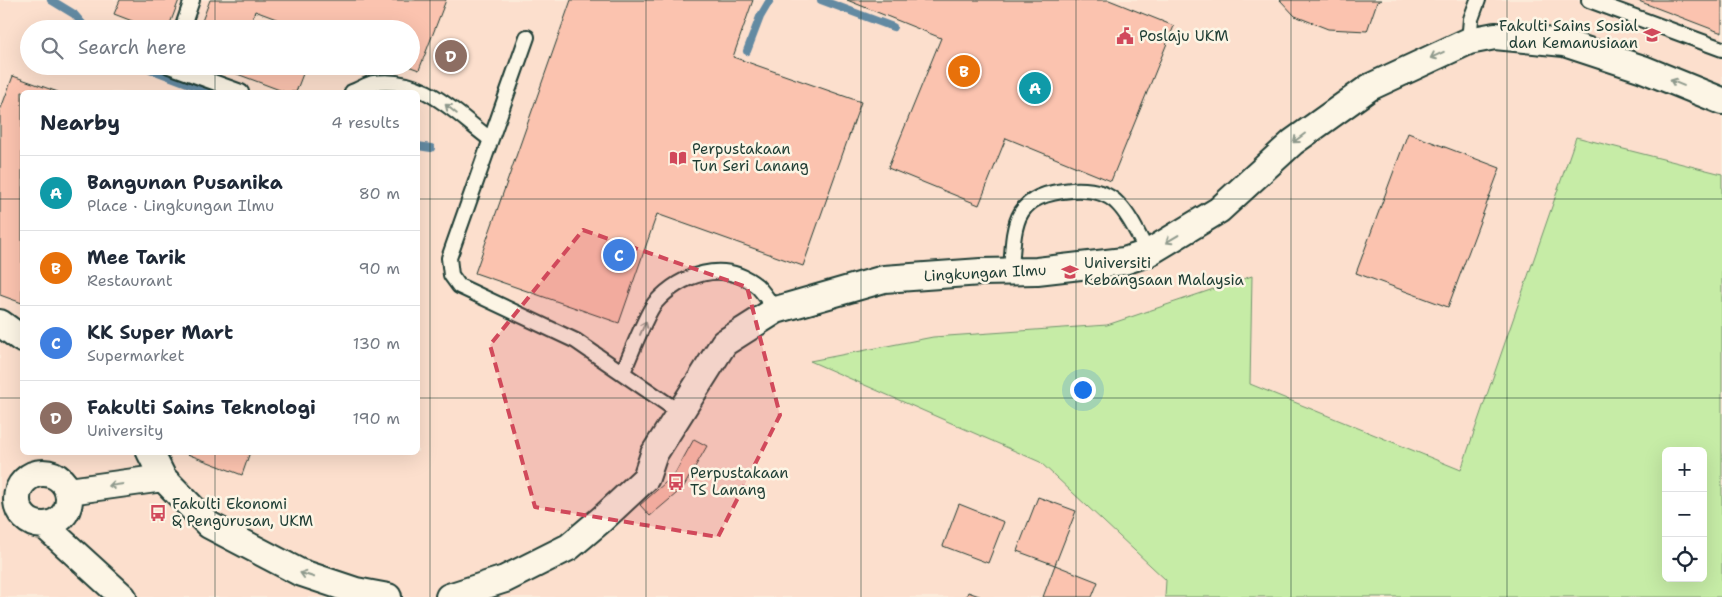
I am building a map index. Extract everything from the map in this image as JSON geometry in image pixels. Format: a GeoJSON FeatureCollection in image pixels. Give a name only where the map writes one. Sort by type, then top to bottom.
{"type":"FeatureCollection","features":[{"type":"Feature","properties":{"kind":"street","name":"Lingkungan Ilmu"},"geometry":{"type":"LineString","coordinates":[[449,597],[505,579],[569,547],[646,478],[654,454],[724,343],[776,310],[884,279],[1099,265],[1124,261],[1148,253],[1219,210],[1293,142],[1370,87],[1469,41],[1495,36],[1564,44],[1643,69],[1722,101]]}},
{"type":"Feature","properties":{"kind":"street"},"geometry":{"type":"LineString","coordinates":[[0,321],[20,338]]}},
{"type":"Feature","properties":{"kind":"street"},"geometry":{"type":"LineString","coordinates":[[151,455],[163,478],[209,525],[299,572],[356,591],[388,597]]}},
{"type":"Feature","properties":{"kind":"street"},"geometry":{"type":"LineString","coordinates":[[44,525],[59,520],[65,514],[68,507],[69,491],[61,478],[43,463],[20,487],[17,503],[10,508],[30,521],[44,525],[123,597]]}},
{"type":"Feature","properties":{"kind":"street"},"geometry":{"type":"LineString","coordinates":[[69,491],[163,478]]}},
{"type":"Feature","properties":{"kind":"lane"},"geometry":{"type":"LineString","coordinates":[[185,20],[192,0]]}},
{"type":"Feature","properties":{"kind":"lane"},"geometry":{"type":"LineString","coordinates":[[1469,41],[1471,19],[1478,0]]}},
{"type":"Feature","properties":{"kind":"lane"},"geometry":{"type":"LineString","coordinates":[[1589,0],[1722,49]]}},
{"type":"Feature","properties":{"kind":"lane"},"geometry":{"type":"LineString","coordinates":[[528,37],[449,258],[451,275],[459,286],[576,341],[679,412]]}},
{"type":"Feature","properties":{"kind":"lane"},"geometry":{"type":"LineString","coordinates":[[194,75],[235,90]]}},
{"type":"Feature","properties":{"kind":"lane"},"geometry":{"type":"LineString","coordinates":[[357,90],[373,83],[402,83],[430,92],[490,139]]}},
{"type":"Feature","properties":{"kind":"lane"},"geometry":{"type":"LineString","coordinates":[[1012,272],[1013,228],[1020,214],[1032,199],[1049,192],[1083,189],[1102,192],[1118,203],[1148,253]]}},
{"type":"Feature","properties":{"kind":"lane"},"geometry":{"type":"LineString","coordinates":[[623,372],[654,304],[683,278],[715,271],[738,274],[758,287],[776,310]]}},
{"type":"Feature","properties":{"kind":"lane"},"geometry":{"type":"LineString","coordinates":[[0,321],[20,326]]}},
{"type":"Feature","properties":{"kind":"highlighted area"},"geometry":{"type":"Polygon","coordinates":[[[583,230],[747,287],[780,415],[718,537],[535,507],[490,345],[583,230]]]}},
{"type":"Feature","properties":{"kind":"shaded area","name":"Universiti Kebangsaan Malaysia"},"geometry":{"type":"Polygon","coordinates":[[[0,0],[1722,0],[1722,597],[0,597],[0,0]]]}},
{"type":"Feature","properties":{"kind":"green space"},"geometry":{"type":"Polygon","coordinates":[[[1576,137],[1722,174],[1722,597],[1165,597],[1166,580],[1040,462],[810,361],[933,337],[1107,325],[1252,276],[1250,384],[1461,470],[1576,137]]]}},
{"type":"Feature","properties":{"kind":"building"},"geometry":{"type":"Polygon","coordinates":[[[120,0],[179,0],[171,20],[130,20],[114,14],[120,0]]]}},
{"type":"Feature","properties":{"kind":"building"},"geometry":{"type":"Polygon","coordinates":[[[210,0],[446,0],[420,67],[420,20],[279,20],[255,11],[252,20],[202,20],[210,0]]]}},
{"type":"Feature","properties":{"kind":"building","name":"Perpustakaan Tun Seri Lanang"},"geometry":{"type":"Polygon","coordinates":[[[571,0],[753,0],[733,57],[861,102],[803,266],[657,214],[619,323],[475,273],[571,0]]]}},
{"type":"Feature","properties":{"kind":"building"},"geometry":{"type":"Polygon","coordinates":[[[847,0],[1109,0],[1174,26],[1111,181],[1006,138],[979,205],[888,168],[941,38],[847,0]]]}},
{"type":"Feature","properties":{"kind":"building"},"geometry":{"type":"Polygon","coordinates":[[[1280,0],[1382,0],[1377,2],[1367,31],[1328,29],[1295,16],[1280,0]]]}},
{"type":"Feature","properties":{"kind":"building"},"geometry":{"type":"Polygon","coordinates":[[[1636,0],[1722,0],[1722,33],[1636,0]]]}},
{"type":"Feature","properties":{"kind":"building"},"geometry":{"type":"Polygon","coordinates":[[[240,75],[303,75],[297,90],[280,90],[240,75]]]}},
{"type":"Feature","properties":{"kind":"building"},"geometry":{"type":"Polygon","coordinates":[[[13,76],[52,90],[20,90],[20,302],[0,295],[0,111],[13,76]]]}},
{"type":"Feature","properties":{"kind":"building"},"geometry":{"type":"Polygon","coordinates":[[[1408,133],[1500,168],[1448,307],[1356,273],[1408,133]]]}},
{"type":"Feature","properties":{"kind":"building","name":"Perpustakaan TS Lanang"},"geometry":{"type":"Polygon","coordinates":[[[694,439],[707,446],[683,488],[650,516],[640,505],[674,475],[694,439]]]}},
{"type":"Feature","properties":{"kind":"building"},"geometry":{"type":"Polygon","coordinates":[[[190,455],[249,455],[242,475],[190,455]]]}},
{"type":"Feature","properties":{"kind":"building"},"geometry":{"type":"Polygon","coordinates":[[[1038,497],[1076,511],[1055,565],[1017,551],[1038,497]]]}},
{"type":"Feature","properties":{"kind":"building"},"geometry":{"type":"Polygon","coordinates":[[[959,504],[1004,522],[988,563],[943,546],[959,504]]]}},
{"type":"Feature","properties":{"kind":"building"},"geometry":{"type":"Polygon","coordinates":[[[1055,565],[1098,582],[1092,597],[1043,597],[1055,565]]]}},
{"type":"Feature","properties":{"kind":"building"},"geometry":{"type":"Polygon","coordinates":[[[968,592],[982,597],[966,597],[968,592]]]}},
{"type":"Feature","properties":{"kind":"waterway"},"geometry":{"type":"LineString","coordinates":[[51,0],[74,14],[79,20]]}},
{"type":"Feature","properties":{"kind":"waterway"},"geometry":{"type":"LineString","coordinates":[[747,51],[760,17],[770,0]]}},
{"type":"Feature","properties":{"kind":"waterway"},"geometry":{"type":"LineString","coordinates":[[821,0],[893,27]]}},
{"type":"Feature","properties":{"kind":"waterway"},"geometry":{"type":"LineString","coordinates":[[166,75],[206,90]]}},
{"type":"Feature","properties":{"kind":"waterway"},"geometry":{"type":"LineString","coordinates":[[420,146],[431,148]]}},
{"type":"Feature","properties":{"kind":"place","name":"Fakulti Sains Sosial dan Kemanusiaan"},"geometry":{"type":"Point","coordinates":[1652,35]}},
{"type":"Feature","properties":{"kind":"place","name":"Poslaju UKM"},"geometry":{"type":"Point","coordinates":[1125,36]}},
{"type":"Feature","properties":{"kind":"place","name":"Fakulti Sains Teknologi"},"geometry":{"type":"Point","coordinates":[451,56]}},
{"type":"Feature","properties":{"kind":"place","name":"Mee Tarik"},"geometry":{"type":"Point","coordinates":[964,71]}},
{"type":"Feature","properties":{"kind":"place","name":"Bangunan Pusanika"},"geometry":{"type":"Point","coordinates":[1035,88]}},
{"type":"Feature","properties":{"kind":"place","name":"Perpustakaan Tun Seri Lanang"},"geometry":{"type":"Point","coordinates":[678,158]}},
{"type":"Feature","properties":{"kind":"place","name":"KK Super Mart"},"geometry":{"type":"Point","coordinates":[619,255]}},
{"type":"Feature","properties":{"kind":"place","name":"Universiti Kebangsaan Malaysia"},"geometry":{"type":"Point","coordinates":[1070,272]}},
{"type":"Feature","properties":{"kind":"place","name":"Perpustakaan TS Lanang"},"geometry":{"type":"Point","coordinates":[676,482]}},
{"type":"Feature","properties":{"kind":"place","name":"Fakulti Ekonomi & Pengurusan, UKM"},"geometry":{"type":"Point","coordinates":[158,513]}}]}
